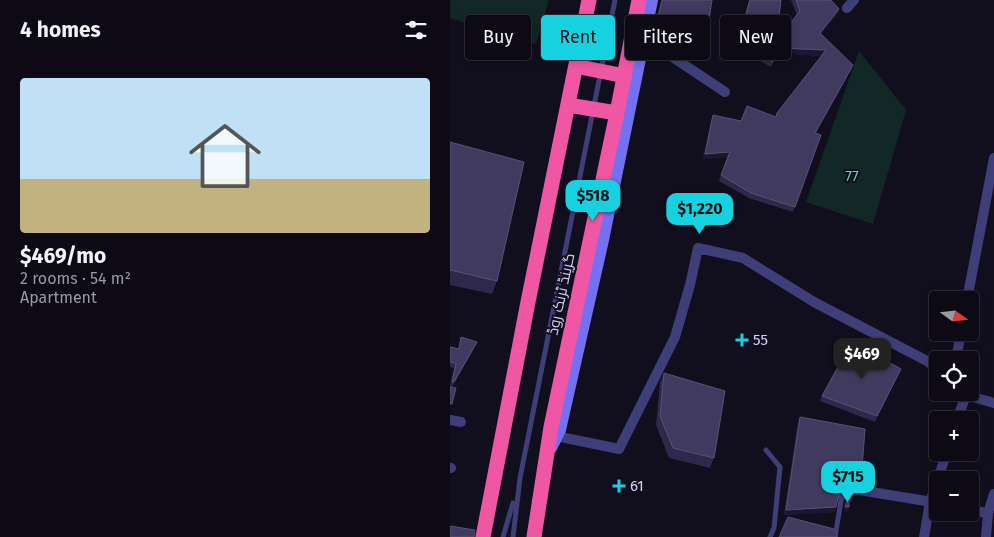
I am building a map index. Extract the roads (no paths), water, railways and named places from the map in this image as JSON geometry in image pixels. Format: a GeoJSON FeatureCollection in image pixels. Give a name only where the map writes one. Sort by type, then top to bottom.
{"type":"FeatureCollection","features":[{"type":"Feature","properties":{"kind":"highway","name":"گرینڈ ٹرنک روڈ"},"geometry":{"type":"LineString","coordinates":[[483,537],[570,105],[589,0]]}},
{"type":"Feature","properties":{"kind":"highway","name":"گرینڈ ٹرنک روڈ"},"geometry":{"type":"LineString","coordinates":[[534,537],[547,453],[553,431],[639,0]]}},
{"type":"Feature","properties":{"kind":"highway"},"geometry":{"type":"LineString","coordinates":[[577,66],[624,76]]}},
{"type":"Feature","properties":{"kind":"highway"},"geometry":{"type":"LineString","coordinates":[[570,105],[617,113]]}},
{"type":"Feature","properties":{"kind":"street"},"geometry":{"type":"LineString","coordinates":[[649,15],[652,0]]}},
{"type":"Feature","properties":{"kind":"street"},"geometry":{"type":"LineString","coordinates":[[553,431],[560,430],[603,240],[640,60]]}},
{"type":"Feature","properties":{"kind":"street"},"geometry":{"type":"LineString","coordinates":[[677,60],[725,92]]}},
{"type":"Feature","properties":{"kind":"street"},"geometry":{"type":"LineString","coordinates":[[969,291],[994,158]]}},
{"type":"Feature","properties":{"kind":"street"},"geometry":{"type":"LineString","coordinates":[[553,431],[619,449],[675,337],[690,285],[698,248],[743,258],[814,302],[929,363]]}},
{"type":"Feature","properties":{"kind":"street"},"geometry":{"type":"LineString","coordinates":[[979,398],[994,403]]}},
{"type":"Feature","properties":{"kind":"street"},"geometry":{"type":"LineString","coordinates":[[842,495],[847,488],[929,501]]}},
{"type":"Feature","properties":{"kind":"street"},"geometry":{"type":"LineString","coordinates":[[986,537],[988,513],[994,494]]}},
{"type":"Feature","properties":{"kind":"street"},"geometry":{"type":"LineString","coordinates":[[979,512],[988,513]]}},
{"type":"Feature","properties":{"kind":"street"},"geometry":{"type":"LineString","coordinates":[[924,537],[929,520]]}},
{"type":"Feature","properties":{"kind":"lane"},"geometry":{"type":"LineString","coordinates":[[513,537],[520,478],[615,0]]}},
{"type":"Feature","properties":{"kind":"lane"},"geometry":{"type":"LineString","coordinates":[[766,450],[780,467],[774,528],[770,537]]}},
{"type":"Feature","properties":{"kind":"lane"},"geometry":{"type":"LineString","coordinates":[[503,537],[520,478]]}},
{"type":"Feature","properties":{"kind":"lane"},"geometry":{"type":"LineString","coordinates":[[835,537],[842,495]]}},
{"type":"Feature","properties":{"kind":"place","name":"55"},"geometry":{"type":"Point","coordinates":[742,340]}},
{"type":"Feature","properties":{"kind":"place","name":"61"},"geometry":{"type":"Point","coordinates":[619,486]}},
{"type":"Feature","properties":{"kind":"park label","name":"77"},"geometry":{"type":"Point","coordinates":[852,176]}}]}
